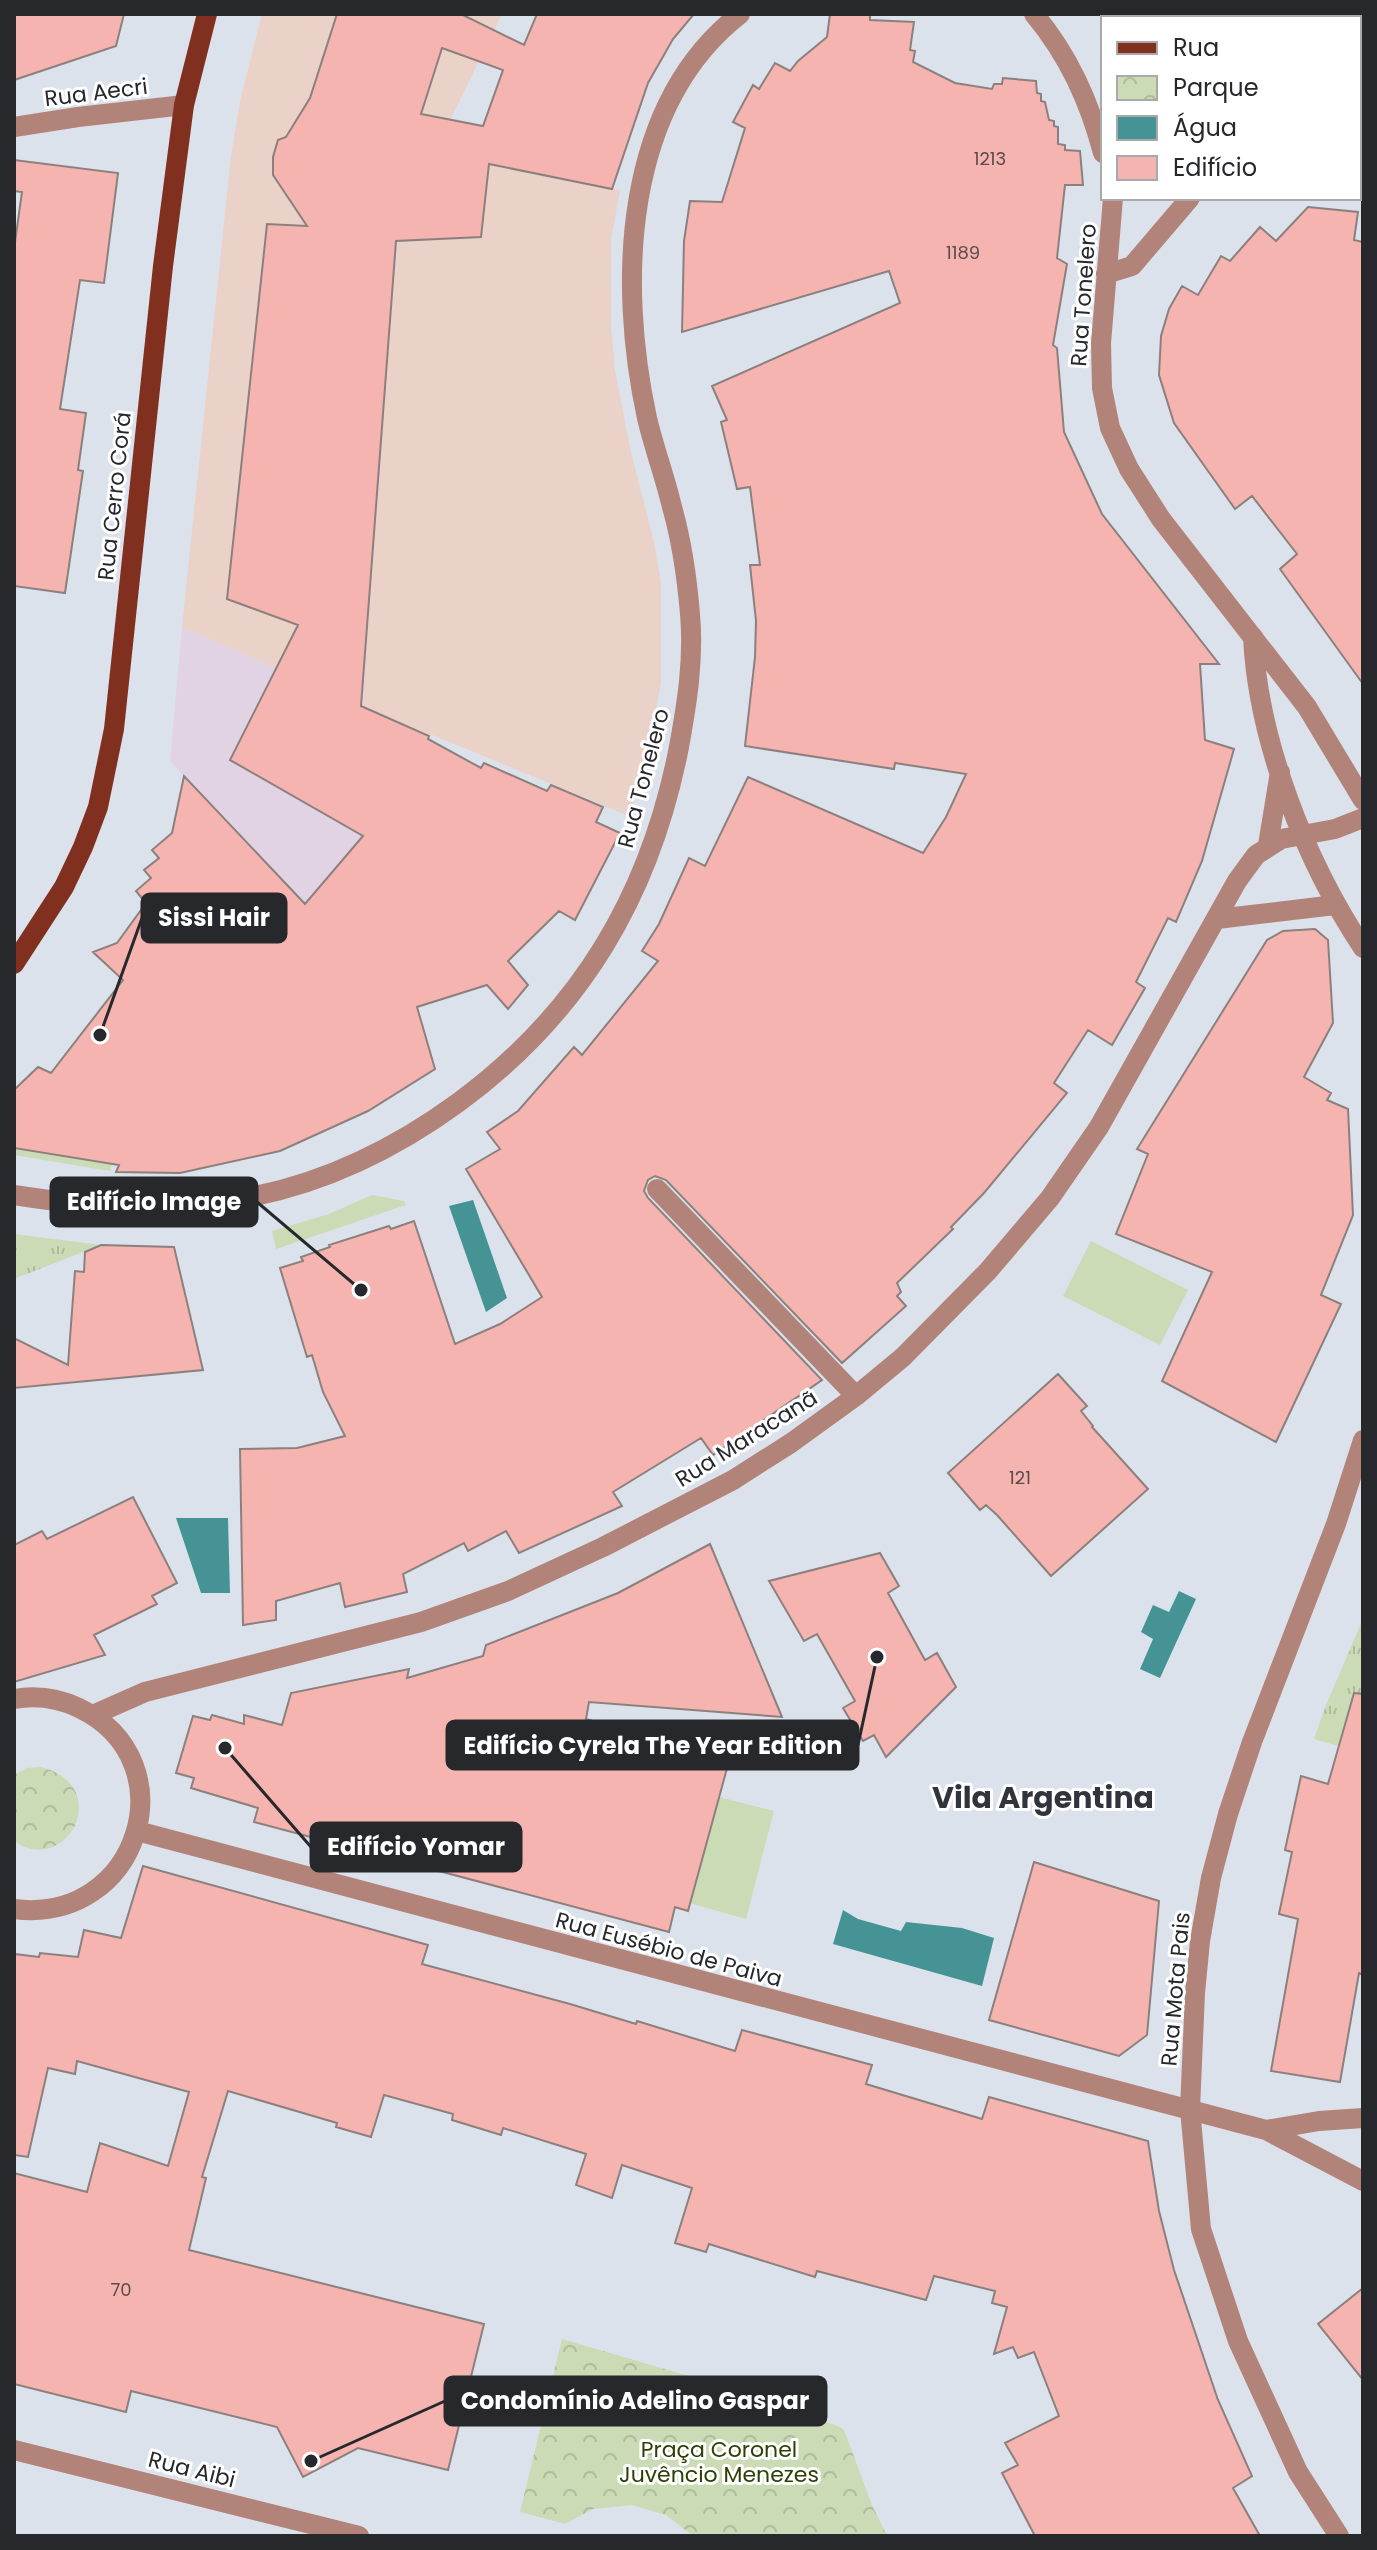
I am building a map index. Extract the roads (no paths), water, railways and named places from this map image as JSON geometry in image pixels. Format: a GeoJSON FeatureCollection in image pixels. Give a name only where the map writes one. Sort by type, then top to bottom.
{"type":"FeatureCollection","features":[{"type":"Feature","properties":{"kind":"main road","name":"Rua Cerro Corá"},"geometry":{"type":"LineString","coordinates":[[14,964],[64,887],[83,847],[98,807],[114,729],[163,266],[184,105],[207,14]]}},
{"type":"Feature","properties":{"kind":"street","name":"Rua Tonelero"},"geometry":{"type":"LineString","coordinates":[[14,1195],[98,1206],[219,1204],[260,1197],[313,1182],[360,1162],[437,1118],[524,1050],[575,989],[618,925],[652,849],[672,783],[688,703],[691,665],[685,564],[674,511],[648,422],[638,361],[632,253],[638,196],[652,144],[676,87],[708,45],[740,14]]}},
{"type":"Feature","properties":{"kind":"street"},"geometry":{"type":"LineString","coordinates":[[1034,14],[1057,41],[1098,116],[1101,138]]}},
{"type":"Feature","properties":{"kind":"street","name":"Rua Aecri"},"geometry":{"type":"LineString","coordinates":[[14,127],[184,105]]}},
{"type":"Feature","properties":{"kind":"street","name":"Rua Tonelero"},"geometry":{"type":"LineString","coordinates":[[1113,200],[1101,343],[1102,388],[1110,428],[1129,469],[1161,519],[1307,707],[1363,800]]}},
{"type":"Feature","properties":{"kind":"street"},"geometry":{"type":"LineString","coordinates":[[1106,274],[1132,266],[1188,200]]}},
{"type":"Feature","properties":{"kind":"street"},"geometry":{"type":"LineString","coordinates":[[1253,637],[1260,696],[1280,772],[1303,834],[1335,905],[1363,948]]}},
{"type":"Feature","properties":{"kind":"street"},"geometry":{"type":"LineString","coordinates":[[1268,845],[1280,772]]}},
{"type":"Feature","properties":{"kind":"street"},"geometry":{"type":"LineString","coordinates":[[1268,845],[1281,839],[1335,829],[1363,818]]}},
{"type":"Feature","properties":{"kind":"street","name":"Rua Maracanã"},"geometry":{"type":"LineString","coordinates":[[93,1715],[145,1692],[421,1622],[508,1591],[603,1547],[733,1480],[856,1396],[903,1357],[988,1271],[1050,1198],[1099,1127],[1237,881],[1256,855],[1268,845]]}},
{"type":"Feature","properties":{"kind":"street"},"geometry":{"type":"LineString","coordinates":[[1217,919],[1335,905]]}},
{"type":"Feature","properties":{"kind":"street"},"geometry":{"type":"LineString","coordinates":[[657,1189],[856,1396]]}},
{"type":"Feature","properties":{"kind":"street","name":"Rua Mota Pais"},"geometry":{"type":"LineString","coordinates":[[1339,2536],[1298,2472],[1238,2341],[1201,2229],[1190,2109],[1195,1993],[1211,1878],[1252,1742],[1336,1524],[1363,1440]]}},
{"type":"Feature","properties":{"kind":"street"},"geometry":{"type":"LineString","coordinates":[[14,1699],[31,1696],[63,1700],[93,1715],[117,1737],[134,1766],[140,1799],[137,1831],[123,1863],[100,1888],[70,1905],[37,1912],[14,1909]]}},
{"type":"Feature","properties":{"kind":"street","name":"Rua Eusébio de Paiva"},"geometry":{"type":"LineString","coordinates":[[137,1831],[1266,2130]]}},
{"type":"Feature","properties":{"kind":"street"},"geometry":{"type":"LineString","coordinates":[[1266,2130],[1319,2121],[1363,2118]]}},
{"type":"Feature","properties":{"kind":"street"},"geometry":{"type":"LineString","coordinates":[[1266,2130],[1363,2181]]}},
{"type":"Feature","properties":{"kind":"street","name":"Rua Aibi"},"geometry":{"type":"LineString","coordinates":[[14,2450],[359,2536]]}},
{"type":"Feature","properties":{"kind":"water"},"geometry":{"type":"Polygon","coordinates":[[[473,1200],[507,1298],[486,1312],[449,1206],[473,1200]]]}},
{"type":"Feature","properties":{"kind":"water"},"geometry":{"type":"Polygon","coordinates":[[[176,1518],[228,1518],[230,1593],[201,1593],[176,1518]]]}},
{"type":"Feature","properties":{"kind":"water"},"geometry":{"type":"Polygon","coordinates":[[[1179,1591],[1196,1599],[1160,1678],[1140,1669],[1153,1639],[1141,1632],[1153,1605],[1169,1612],[1179,1591]]]}},
{"type":"Feature","properties":{"kind":"water"},"geometry":{"type":"Polygon","coordinates":[[[843,1910],[858,1919],[901,1931],[906,1922],[962,1928],[994,1938],[982,1986],[833,1944],[843,1910]]]}},
{"type":"Feature","properties":{"kind":"place","name":"Sissi Hair"},"geometry":{"type":"Point","coordinates":[100,1035]}},
{"type":"Feature","properties":{"kind":"place","name":"Edifício Image"},"geometry":{"type":"Point","coordinates":[361,1290]}},
{"type":"Feature","properties":{"kind":"place","name":"Edifício Cyrela The Year Edition"},"geometry":{"type":"Point","coordinates":[877,1657]}},
{"type":"Feature","properties":{"kind":"place","name":"Edifício Yomar"},"geometry":{"type":"Point","coordinates":[225,1748]}},
{"type":"Feature","properties":{"kind":"place","name":"Condomínio Adelino Gaspar"},"geometry":{"type":"Point","coordinates":[311,2461]}},
{"type":"Feature","properties":{"kind":"district","name":"Vila Argentina"},"geometry":{"type":"Point","coordinates":[1043,1798]}},
{"type":"Feature","properties":{"kind":"park label","name":"Praça Coronel Juvêncio Menezes"},"geometry":{"type":"Point","coordinates":[719,2462]}}]}
